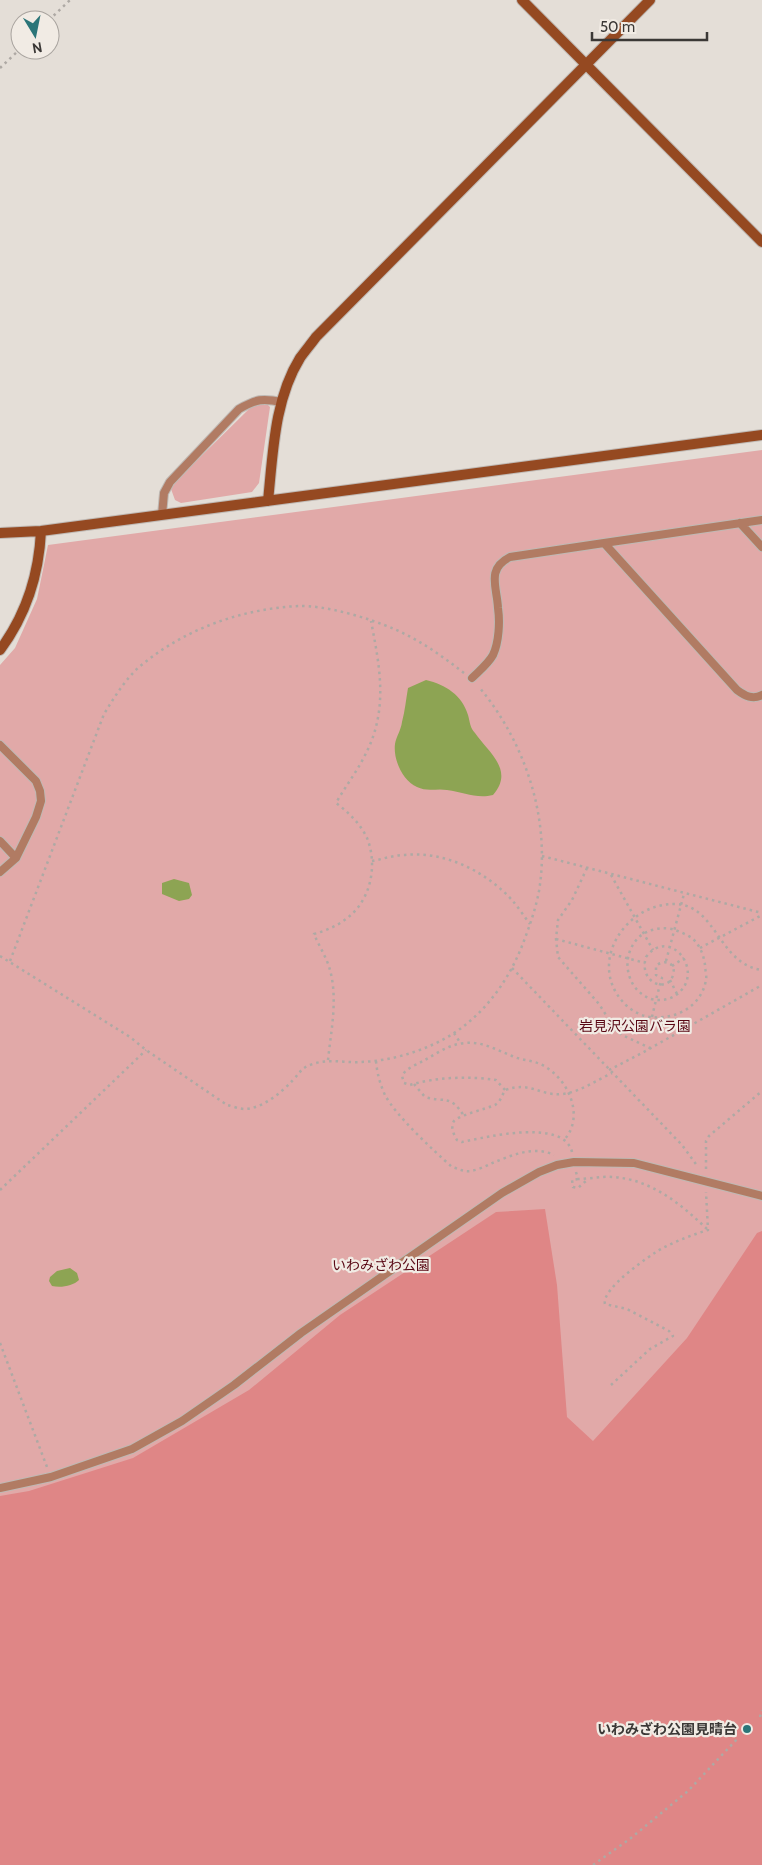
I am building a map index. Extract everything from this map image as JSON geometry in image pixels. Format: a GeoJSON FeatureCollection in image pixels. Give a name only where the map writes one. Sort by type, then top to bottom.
{"type":"FeatureCollection","features":[{"type":"Feature","properties":{"kind":"street"},"geometry":{"type":"LineString","coordinates":[[522,0],[762,242]]}},
{"type":"Feature","properties":{"kind":"street"},"geometry":{"type":"LineString","coordinates":[[268,502],[277,422],[282,402],[300,359],[316,337],[650,0]]}},
{"type":"Feature","properties":{"kind":"street"},"geometry":{"type":"LineString","coordinates":[[0,533],[41,531],[268,502],[762,435]]}},
{"type":"Feature","properties":{"kind":"street"},"geometry":{"type":"LineString","coordinates":[[0,650],[12,634],[28,601],[40,554],[41,531]]}},
{"type":"Feature","properties":{"kind":"lane"},"geometry":{"type":"LineString","coordinates":[[162,515],[164,493],[170,482],[239,409],[253,401],[264,398],[282,402]]}},
{"type":"Feature","properties":{"kind":"lane"},"geometry":{"type":"LineString","coordinates":[[472,678],[492,656],[496,646],[499,609],[494,582],[495,572],[498,565],[510,557],[762,520]]}},
{"type":"Feature","properties":{"kind":"lane"},"geometry":{"type":"LineString","coordinates":[[740,523],[762,547]]}},
{"type":"Feature","properties":{"kind":"lane"},"geometry":{"type":"LineString","coordinates":[[604,542],[738,690],[745,696],[758,698],[762,695]]}},
{"type":"Feature","properties":{"kind":"lane"},"geometry":{"type":"LineString","coordinates":[[0,746],[36,781],[41,801],[36,817],[16,858],[0,872]]}},
{"type":"Feature","properties":{"kind":"lane"},"geometry":{"type":"LineString","coordinates":[[0,841],[16,858]]}},
{"type":"Feature","properties":{"kind":"lane"},"geometry":{"type":"LineString","coordinates":[[0,1488],[52,1478],[132,1449],[182,1421],[234,1385],[301,1333],[502,1193],[538,1172],[572,1162],[634,1163],[762,1196]]}},
{"type":"Feature","properties":{"kind":"path"},"geometry":{"type":"LineString","coordinates":[[60,10],[70,0]]}},
{"type":"Feature","properties":{"kind":"path"},"geometry":{"type":"LineString","coordinates":[[0,68],[10,58]]}},
{"type":"Feature","properties":{"kind":"path"},"geometry":{"type":"LineString","coordinates":[[0,956],[130,1037],[227,1105],[245,1109],[264,1103],[275,1096],[304,1067],[328,1060],[343,1062],[376,1061],[404,1055],[454,1033],[479,1011],[499,991],[520,951],[539,892],[542,856],[541,837],[532,787],[520,751],[502,718],[472,678],[417,640],[371,620],[336,611],[300,606],[235,616],[199,629],[173,643],[137,669],[118,691],[104,714],[10,961]]}},
{"type":"Feature","properties":{"kind":"path"},"geometry":{"type":"LineString","coordinates":[[328,1060],[334,1008],[332,981],[330,969],[314,934],[332,928],[347,919],[366,894],[369,886],[372,862],[367,838],[353,817],[336,803],[365,755],[380,706],[382,689],[371,620]]}},
{"type":"Feature","properties":{"kind":"path"},"geometry":{"type":"LineString","coordinates":[[372,862],[405,854],[446,858],[489,880],[512,900],[530,924]]}},
{"type":"Feature","properties":{"kind":"path"},"geometry":{"type":"LineString","coordinates":[[542,856],[762,914]]}},
{"type":"Feature","properties":{"kind":"path"},"geometry":{"type":"LineString","coordinates":[[587,868],[572,900],[558,920],[556,939],[558,956],[599,1004],[615,1030],[622,1036],[650,1048]]}},
{"type":"Feature","properties":{"kind":"path"},"geometry":{"type":"LineString","coordinates":[[611,875],[653,950]]}},
{"type":"Feature","properties":{"kind":"path"},"geometry":{"type":"LineString","coordinates":[[666,961],[684,894]]}},
{"type":"Feature","properties":{"kind":"path"},"geometry":{"type":"LineString","coordinates":[[652,1017],[656,1000],[660,984],[662,978],[656,975],[656,966],[660,962],[666,961],[672,966],[673,974],[667,983],[660,984],[654,982],[647,976],[646,957],[653,950],[669,946],[684,958],[688,967],[685,985],[673,998],[656,1000],[645,996],[635,989],[627,969],[627,959],[630,950],[644,934],[655,929],[674,930],[692,938],[700,948],[706,979],[701,994],[691,1006],[676,1015],[659,1018],[652,1017],[642,1015],[627,1007],[616,994],[610,978],[610,954],[617,937],[634,917],[653,908],[681,905],[694,910],[703,916],[727,950],[745,965],[762,970]]}},
{"type":"Feature","properties":{"kind":"path"},"geometry":{"type":"LineString","coordinates":[[700,948],[762,914]]}},
{"type":"Feature","properties":{"kind":"path"},"geometry":{"type":"LineString","coordinates":[[556,939],[645,963]]}},
{"type":"Feature","properties":{"kind":"path"},"geometry":{"type":"LineString","coordinates":[[672,966],[684,958]]}},
{"type":"Feature","properties":{"kind":"path"},"geometry":{"type":"LineString","coordinates":[[512,968],[682,1145],[697,1164],[706,1182]]}},
{"type":"Feature","properties":{"kind":"path"},"geometry":{"type":"LineString","coordinates":[[670,980],[677,994]]}},
{"type":"Feature","properties":{"kind":"path"},"geometry":{"type":"LineString","coordinates":[[505,1090],[523,1086],[560,1094],[570,1092],[762,985]]}},
{"type":"Feature","properties":{"kind":"path"},"geometry":{"type":"LineString","coordinates":[[454,1033],[461,1044]]}},
{"type":"Feature","properties":{"kind":"path"},"geometry":{"type":"LineString","coordinates":[[505,1090],[496,1080],[483,1078],[468,1077],[414,1084],[404,1083],[402,1076],[404,1072],[444,1049],[465,1042],[490,1046],[514,1058],[540,1064],[554,1073],[570,1092],[572,1098],[574,1116],[570,1131],[564,1140]]}},
{"type":"Feature","properties":{"kind":"path"},"geometry":{"type":"LineString","coordinates":[[0,1190],[146,1050]]}},
{"type":"Feature","properties":{"kind":"path"},"geometry":{"type":"LineString","coordinates":[[376,1061],[378,1076],[386,1096],[396,1110],[452,1167],[462,1171],[473,1171],[513,1155],[546,1151],[572,1162]]}},
{"type":"Feature","properties":{"kind":"path"},"geometry":{"type":"LineString","coordinates":[[414,1084],[425,1097],[453,1102],[464,1116]]}},
{"type":"Feature","properties":{"kind":"path"},"geometry":{"type":"LineString","coordinates":[[505,1090],[499,1102],[495,1105],[454,1121],[452,1127],[457,1140],[462,1142],[496,1134],[518,1132],[559,1137],[570,1144],[572,1162],[578,1179]]}},
{"type":"Feature","properties":{"kind":"path"},"geometry":{"type":"LineString","coordinates":[[708,1230],[706,1142],[709,1136],[762,1091]]}},
{"type":"Feature","properties":{"kind":"path"},"geometry":{"type":"LineString","coordinates":[[588,1179],[580,1186],[573,1187],[572,1180],[611,1176],[625,1178],[654,1188],[672,1199],[708,1230]]}},
{"type":"Feature","properties":{"kind":"path"},"geometry":{"type":"LineString","coordinates":[[611,1385],[650,1349],[673,1336],[669,1331],[627,1310],[605,1304],[606,1295],[623,1277],[660,1250],[708,1230]]}},
{"type":"Feature","properties":{"kind":"path"},"geometry":{"type":"LineString","coordinates":[[0,1343],[52,1478]]}},
{"type":"Feature","properties":{"kind":"path"},"geometry":{"type":"LineString","coordinates":[[760,1717],[762,1710]]}},
{"type":"Feature","properties":{"kind":"path"},"geometry":{"type":"LineString","coordinates":[[593,1865],[631,1838],[688,1791],[740,1737]]}},
{"type":"Feature","properties":{"kind":"green space"},"geometry":{"type":"Polygon","coordinates":[[[265,402],[270,407],[259,483],[252,492],[181,503],[175,500],[171,489],[177,480],[249,409],[256,404],[265,402]]]}},
{"type":"Feature","properties":{"kind":"green space","name":"いわみざわ公園"},"geometry":{"type":"Polygon","coordinates":[[[762,450],[762,1865],[0,1865],[0,665],[15,648],[37,599],[48,545],[762,450]]]}},
{"type":"Feature","properties":{"kind":"shaded area"},"geometry":{"type":"Polygon","coordinates":[[[426,680],[446,688],[457,696],[465,708],[472,729],[497,762],[501,777],[499,786],[493,795],[475,796],[453,791],[428,790],[412,784],[403,775],[397,763],[395,744],[405,709],[408,688],[426,680]]]}},
{"type":"Feature","properties":{"kind":"shaded area"},"geometry":{"type":"Polygon","coordinates":[[[174,879],[189,883],[192,895],[189,899],[179,901],[162,894],[162,883],[174,879]]]}},
{"type":"Feature","properties":{"kind":"shaded area"},"geometry":{"type":"Polygon","coordinates":[[[545,1209],[557,1285],[567,1417],[593,1441],[687,1338],[757,1233],[762,1231],[762,1865],[0,1865],[0,1496],[29,1491],[133,1458],[249,1390],[340,1315],[496,1212],[545,1209]]]}},
{"type":"Feature","properties":{"kind":"shaded area"},"geometry":{"type":"Polygon","coordinates":[[[70,1268],[77,1273],[79,1280],[67,1286],[52,1286],[49,1281],[50,1277],[57,1271],[70,1268]]]}},
{"type":"Feature","properties":{"kind":"place","name":"いわみざわ公園見晴台"},"geometry":{"type":"Point","coordinates":[747,1729]}},
{"type":"Feature","properties":{"kind":"park label","name":"岩見沢公園バラ園"},"geometry":{"type":"Point","coordinates":[635,1026]}}]}
